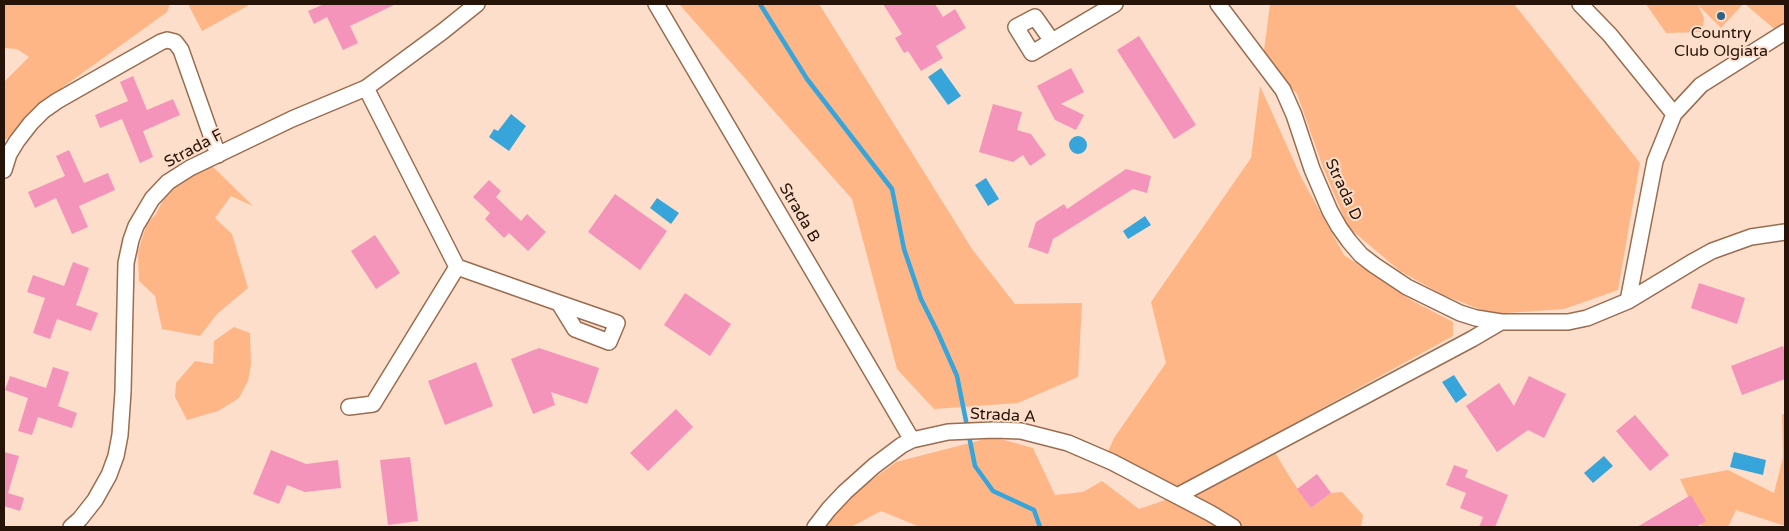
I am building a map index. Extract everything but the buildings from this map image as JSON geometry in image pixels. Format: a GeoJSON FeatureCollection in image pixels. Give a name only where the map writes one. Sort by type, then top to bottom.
{"type":"FeatureCollection","features":[{"type":"Feature","properties":{"kind":"street","name":"Strada F"},"geometry":{"type":"LineString","coordinates":[[70,527],[87,510],[102,489],[118,447],[123,392],[125,271],[127,255],[136,226],[147,206],[168,182],[190,168],[292,119],[366,88],[477,4]]}},
{"type":"Feature","properties":{"kind":"street","name":"Strada B"},"geometry":{"type":"LineString","coordinates":[[656,4],[912,440]]}},
{"type":"Feature","properties":{"kind":"street"},"geometry":{"type":"LineString","coordinates":[[1052,41],[1035,17],[1016,27],[1032,53],[1115,4]]}},
{"type":"Feature","properties":{"kind":"street","name":"Strada D"},"geometry":{"type":"LineString","coordinates":[[1218,4],[1283,90],[1294,114],[1312,169],[1338,227],[1361,254],[1374,265],[1407,287],[1460,313],[1501,322],[1568,322],[1587,318],[1628,301],[1712,251],[1751,237],[1785,232]]}},
{"type":"Feature","properties":{"kind":"street"},"geometry":{"type":"LineString","coordinates":[[1580,4],[1610,35],[1674,114]]}},
{"type":"Feature","properties":{"kind":"street"},"geometry":{"type":"LineString","coordinates":[[1628,301],[1655,161],[1674,114],[1701,85],[1785,32]]}},
{"type":"Feature","properties":{"kind":"street"},"geometry":{"type":"LineString","coordinates":[[4,170],[12,148],[31,123],[44,110],[167,40],[175,42],[181,50],[218,155]]}},
{"type":"Feature","properties":{"kind":"street"},"geometry":{"type":"LineString","coordinates":[[366,88],[457,267],[559,303]]}},
{"type":"Feature","properties":{"kind":"street"},"geometry":{"type":"LineString","coordinates":[[349,407],[373,404],[457,267]]}},
{"type":"Feature","properties":{"kind":"street"},"geometry":{"type":"LineString","coordinates":[[1177,496],[1501,322]]}},
{"type":"Feature","properties":{"kind":"street","name":"Strada A"},"geometry":{"type":"LineString","coordinates":[[815,527],[829,509],[864,474],[892,452],[912,440],[968,430],[1021,431],[1068,443],[1112,462],[1233,527]]}},
{"type":"Feature","properties":{"kind":"shaded area"},"geometry":{"type":"Polygon","coordinates":[[[4,4],[170,4],[167,12],[63,87],[4,141],[4,82],[29,57],[17,49],[4,48],[4,4]]]}},
{"type":"Feature","properties":{"kind":"shaded area"},"geometry":{"type":"Polygon","coordinates":[[[188,4],[251,4],[202,31],[188,4]]]}},
{"type":"Feature","properties":{"kind":"shaded area"},"geometry":{"type":"Polygon","coordinates":[[[679,4],[819,4],[972,249],[1015,304],[1082,303],[1078,377],[1018,403],[934,409],[897,369],[852,199],[679,4]]]}},
{"type":"Feature","properties":{"kind":"shaded area"},"geometry":{"type":"Polygon","coordinates":[[[1270,4],[1514,4],[1640,163],[1618,290],[1564,309],[1492,314],[1443,295],[1400,271],[1348,227],[1324,170],[1297,94],[1263,58],[1270,4]]]}},
{"type":"Feature","properties":{"kind":"shaded area"},"geometry":{"type":"Polygon","coordinates":[[[1646,4],[1743,4],[1721,28],[1698,5],[1704,18],[1702,32],[1666,33],[1646,4]]]}},
{"type":"Feature","properties":{"kind":"shaded area"},"geometry":{"type":"Polygon","coordinates":[[[1785,4],[1785,38],[1746,5],[1785,4]]]}},
{"type":"Feature","properties":{"kind":"shaded area"},"geometry":{"type":"Polygon","coordinates":[[[1260,86],[1301,177],[1344,255],[1411,300],[1453,322],[1453,336],[1170,492],[1106,456],[1114,438],[1166,363],[1151,302],[1251,158],[1260,86]]]}},
{"type":"Feature","properties":{"kind":"shaded area"},"geometry":{"type":"Polygon","coordinates":[[[212,166],[253,206],[231,196],[215,218],[232,234],[248,288],[217,314],[200,336],[162,329],[155,296],[139,281],[138,252],[147,223],[156,214],[169,188],[189,176],[212,166]]]}},
{"type":"Feature","properties":{"kind":"shaded area"},"geometry":{"type":"Polygon","coordinates":[[[234,327],[250,333],[251,364],[248,381],[239,398],[218,411],[187,420],[175,397],[176,383],[195,361],[213,364],[214,341],[234,327]]]}},
{"type":"Feature","properties":{"kind":"shaded area"},"geometry":{"type":"Polygon","coordinates":[[[1785,413],[1785,526],[1736,510],[1728,527],[1702,527],[1680,479],[1728,470],[1774,493],[1783,457],[1782,415],[1785,413]]]}},
{"type":"Feature","properties":{"kind":"shaded area"},"geometry":{"type":"Polygon","coordinates":[[[993,437],[1033,448],[1055,495],[1083,492],[1102,481],[1139,509],[1177,496],[1271,446],[1311,508],[1331,493],[1342,492],[1363,515],[1361,527],[920,527],[881,511],[851,527],[826,527],[846,499],[896,462],[993,437]]]}},
{"type":"Feature","properties":{"kind":"water"},"geometry":{"type":"Polygon","coordinates":[[[941,68],[961,96],[948,105],[928,77],[941,68]]]}},
{"type":"Feature","properties":{"kind":"water"},"geometry":{"type":"Polygon","coordinates":[[[511,114],[526,126],[509,151],[489,137],[494,129],[498,131],[511,114]]]}},
{"type":"Feature","properties":{"kind":"water"},"geometry":{"type":"Polygon","coordinates":[[[1078,136],[1084,139],[1087,145],[1084,151],[1078,154],[1072,151],[1069,145],[1072,139],[1078,136]]]}},
{"type":"Feature","properties":{"kind":"water"},"geometry":{"type":"Polygon","coordinates":[[[986,178],[999,199],[988,206],[975,185],[986,178]]]}},
{"type":"Feature","properties":{"kind":"water"},"geometry":{"type":"Polygon","coordinates":[[[657,198],[679,213],[671,224],[650,208],[657,198]]]}},
{"type":"Feature","properties":{"kind":"water"},"geometry":{"type":"Polygon","coordinates":[[[1145,216],[1151,225],[1128,239],[1123,231],[1145,216]]]}},
{"type":"Feature","properties":{"kind":"water"},"geometry":{"type":"Polygon","coordinates":[[[1454,375],[1467,395],[1456,403],[1442,382],[1454,375]]]}},
{"type":"Feature","properties":{"kind":"water"},"geometry":{"type":"Polygon","coordinates":[[[1734,452],[1766,460],[1763,475],[1730,467],[1734,452]]]}},
{"type":"Feature","properties":{"kind":"water"},"geometry":{"type":"Polygon","coordinates":[[[1604,456],[1613,466],[1593,483],[1584,473],[1604,456]]]}},
{"type":"Feature","properties":{"kind":"waterway"},"geometry":{"type":"LineString","coordinates":[[760,4],[807,79],[892,189],[904,249],[921,299],[957,376],[975,466],[993,491],[1034,510],[1040,527]]}},
{"type":"Feature","properties":{"kind":"place","name":"Country Club Olgiata"},"geometry":{"type":"Point","coordinates":[1721,16]}}]}
